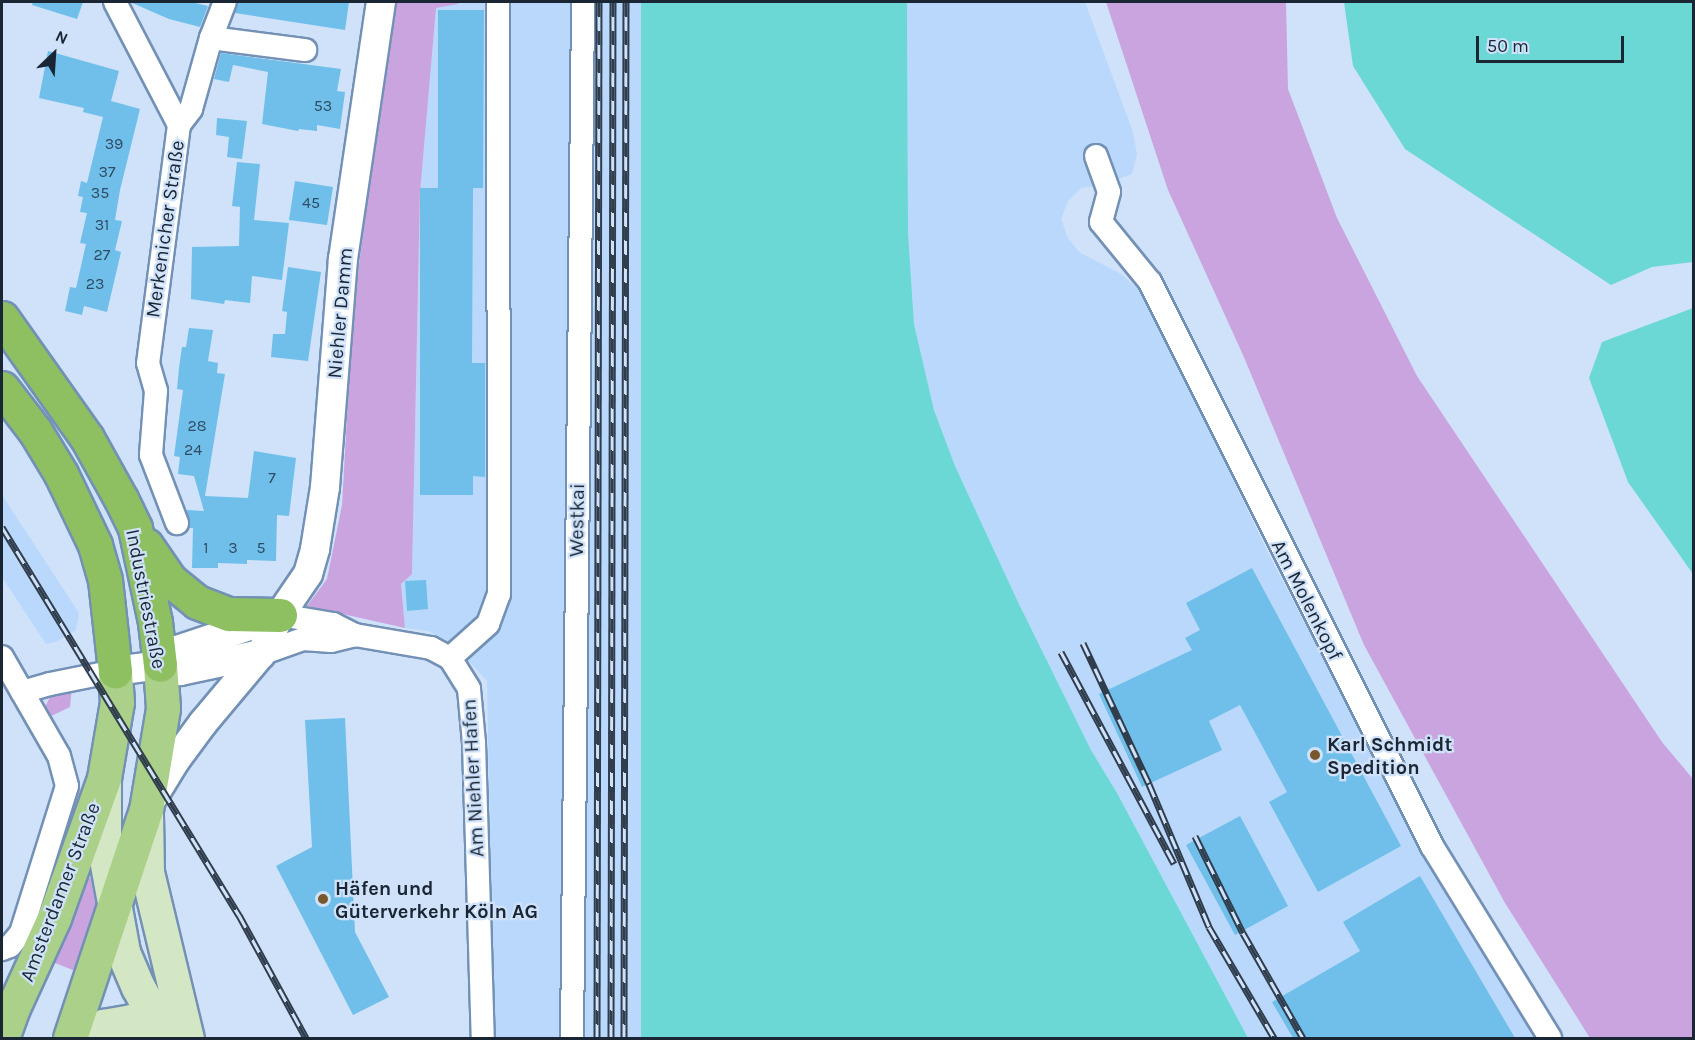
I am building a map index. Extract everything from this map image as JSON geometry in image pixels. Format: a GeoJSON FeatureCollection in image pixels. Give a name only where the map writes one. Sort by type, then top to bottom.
{"type":"FeatureCollection","features":[{"type":"Feature","properties":{"kind":"highway","name":"Industriestraße"},"geometry":{"type":"LineString","coordinates":[[2,318],[87,438],[135,528],[153,611],[160,665]]}},
{"type":"Feature","properties":{"kind":"highway","name":"Industriestraße"},"geometry":{"type":"LineString","coordinates":[[2,388],[62,474],[95,545],[105,580],[115,671]]}},
{"type":"Feature","properties":{"kind":"highway"},"geometry":{"type":"LineString","coordinates":[[135,528],[170,580],[197,602],[229,614],[280,615]]}},
{"type":"Feature","properties":{"kind":"main road","name":"Industriestraße"},"geometry":{"type":"LineString","coordinates":[[146,810],[163,708],[160,665]]}},
{"type":"Feature","properties":{"kind":"main road","name":"Industriestraße"},"geometry":{"type":"LineString","coordinates":[[104,778],[117,702],[115,671]]}},
{"type":"Feature","properties":{"kind":"main road"},"geometry":{"type":"LineString","coordinates":[[104,778],[104,848],[123,952],[171,1035]]}},
{"type":"Feature","properties":{"kind":"main road","name":"Amsterdamer Straße"},"geometry":{"type":"LineString","coordinates":[[2,1038],[13,1008],[54,918],[104,778]]}},
{"type":"Feature","properties":{"kind":"main road"},"geometry":{"type":"LineString","coordinates":[[70,1038],[146,810]]}},
{"type":"Feature","properties":{"kind":"main road"},"geometry":{"type":"LineString","coordinates":[[146,810],[147,872],[171,1035]]}},
{"type":"Feature","properties":{"kind":"main road"},"geometry":{"type":"LineString","coordinates":[[76,1038],[103,1026],[131,1021],[171,1035]]}},
{"type":"Feature","properties":{"kind":"street","name":"Merkenicher Straße"},"geometry":{"type":"LineString","coordinates":[[115,2],[179,126],[148,363],[156,391],[151,455],[177,524]]}},
{"type":"Feature","properties":{"kind":"street"},"geometry":{"type":"LineString","coordinates":[[179,126],[191,109],[211,38],[225,2]]}},
{"type":"Feature","properties":{"kind":"street","name":"Niehler Damm"},"geometry":{"type":"LineString","coordinates":[[146,810],[175,761],[203,723],[261,654],[280,615],[308,574],[315,549],[331,433],[344,259],[381,2]]}},
{"type":"Feature","properties":{"kind":"street"},"geometry":{"type":"LineString","coordinates":[[160,665],[177,650],[280,615],[333,624],[355,635],[408,642],[431,648],[450,658],[488,624],[499,594],[498,2]]}},
{"type":"Feature","properties":{"kind":"street","name":"Westkai"},"geometry":{"type":"LineString","coordinates":[[572,1038],[582,2]]}},
{"type":"Feature","properties":{"kind":"street"},"geometry":{"type":"LineString","coordinates":[[211,38],[304,50]]}},
{"type":"Feature","properties":{"kind":"street","name":"Am Molenkopf"},"geometry":{"type":"LineString","coordinates":[[1096,156],[1109,192],[1101,222],[1150,282],[1432,846],[1550,1038]]}},
{"type":"Feature","properties":{"kind":"street"},"geometry":{"type":"LineString","coordinates":[[22,692],[115,671],[160,665],[180,670],[261,654],[303,639],[331,641],[355,635]]}},
{"type":"Feature","properties":{"kind":"street"},"geometry":{"type":"LineString","coordinates":[[2,657],[59,756],[67,786],[21,933],[10,946],[2,949]]}},
{"type":"Feature","properties":{"kind":"street","name":"Am Niehler Hafen"},"geometry":{"type":"LineString","coordinates":[[450,658],[469,690],[473,732],[483,1038]]}},
{"type":"Feature","properties":{"kind":"shaded area"},"geometry":{"type":"Polygon","coordinates":[[[394,2],[458,2],[458,4],[436,8],[420,193],[412,574],[401,584],[405,628],[307,606],[327,579],[342,505],[353,310],[394,2]]]}},
{"type":"Feature","properties":{"kind":"shaded area"},"geometry":{"type":"Polygon","coordinates":[[[458,2],[641,2],[641,1038],[494,1038],[487,681],[451,642],[428,631],[405,628],[401,584],[412,573],[420,193],[436,7],[458,4],[458,2]]]}},
{"type":"Feature","properties":{"kind":"shaded area"},"geometry":{"type":"Polygon","coordinates":[[[641,2],[907,2],[908,232],[914,324],[934,410],[955,466],[1018,602],[1091,750],[1117,793],[1248,1038],[641,1038],[641,2]]]}},
{"type":"Feature","properties":{"kind":"shaded area"},"geometry":{"type":"Polygon","coordinates":[[[907,2],[1085,2],[1133,132],[1137,155],[1132,174],[1102,185],[1081,188],[1068,201],[1061,219],[1068,238],[1079,252],[1121,274],[1146,296],[1268,553],[1417,837],[1539,1038],[1248,1038],[1117,793],[1091,750],[1018,602],[955,466],[934,410],[914,324],[908,232],[907,2]]]}},
{"type":"Feature","properties":{"kind":"shaded area"},"geometry":{"type":"Polygon","coordinates":[[[1106,2],[1286,2],[1288,89],[1337,218],[1417,376],[1662,742],[1693,779],[1693,1038],[1590,1038],[1505,903],[1364,645],[1243,355],[1168,190],[1106,2]]]}},
{"type":"Feature","properties":{"kind":"shaded area"},"geometry":{"type":"Polygon","coordinates":[[[1344,2],[1693,2],[1693,262],[1652,267],[1611,285],[1405,149],[1353,66],[1344,2]]]}},
{"type":"Feature","properties":{"kind":"shaded area"},"geometry":{"type":"Polygon","coordinates":[[[1694,308],[1693,574],[1628,482],[1589,378],[1602,342],[1694,308]]]}},
{"type":"Feature","properties":{"kind":"shaded area"},"geometry":{"type":"Polygon","coordinates":[[[2,495],[79,613],[76,630],[58,641],[46,644],[2,577],[2,495]]]}},
{"type":"Feature","properties":{"kind":"shaded area"},"geometry":{"type":"Polygon","coordinates":[[[72,686],[70,707],[47,718],[44,709],[52,693],[72,686]]]}},
{"type":"Feature","properties":{"kind":"shaded area"},"geometry":{"type":"Polygon","coordinates":[[[80,875],[93,879],[99,909],[78,972],[47,960],[80,875]]]}},
{"type":"Feature","properties":{"kind":"building"},"geometry":{"type":"Polygon","coordinates":[[[33,2],[83,2],[77,19],[32,5],[33,2]]]}},
{"type":"Feature","properties":{"kind":"building"},"geometry":{"type":"Polygon","coordinates":[[[130,2],[191,2],[208,6],[200,27],[169,19],[130,2]]]}},
{"type":"Feature","properties":{"kind":"building"},"geometry":{"type":"Polygon","coordinates":[[[238,2],[349,2],[345,30],[235,13],[238,2]]]}},
{"type":"Feature","properties":{"kind":"building"},"geometry":{"type":"Polygon","coordinates":[[[438,10],[484,10],[483,188],[473,188],[472,363],[485,363],[485,477],[473,476],[473,495],[420,495],[420,188],[438,188],[438,10]]]}},
{"type":"Feature","properties":{"kind":"building"},"geometry":{"type":"Polygon","coordinates":[[[48,51],[119,71],[111,101],[140,109],[115,220],[122,221],[115,250],[121,252],[107,312],[84,306],[82,315],[65,311],[70,287],[76,288],[86,244],[80,243],[87,213],[80,212],[83,197],[78,196],[81,181],[87,183],[103,117],[83,112],[84,108],[39,98],[48,51]]]}},
{"type":"Feature","properties":{"kind":"building"},"geometry":{"type":"Polygon","coordinates":[[[221,53],[341,69],[337,91],[345,92],[340,129],[317,125],[317,131],[299,129],[298,131],[262,124],[268,72],[233,65],[229,82],[214,79],[221,53]]]}},
{"type":"Feature","properties":{"kind":"building"},"geometry":{"type":"Polygon","coordinates":[[[217,118],[247,121],[242,159],[227,157],[229,137],[216,135],[217,118]]]}},
{"type":"Feature","properties":{"kind":"building"},"geometry":{"type":"Polygon","coordinates":[[[237,162],[260,164],[254,220],[289,223],[282,280],[252,276],[250,303],[225,300],[224,304],[191,299],[192,247],[239,246],[240,207],[232,206],[237,162]]]}},
{"type":"Feature","properties":{"kind":"building"},"geometry":{"type":"Polygon","coordinates":[[[295,181],[333,187],[327,225],[289,220],[295,181]]]}},
{"type":"Feature","properties":{"kind":"building"},"geometry":{"type":"Polygon","coordinates":[[[288,267],[321,272],[308,361],[271,357],[273,334],[285,334],[287,312],[282,311],[288,267]]]}},
{"type":"Feature","properties":{"kind":"building"},"geometry":{"type":"Polygon","coordinates":[[[189,328],[213,330],[208,361],[218,363],[217,373],[225,374],[205,496],[248,498],[254,451],[296,458],[289,516],[277,515],[276,561],[247,560],[247,564],[218,563],[218,568],[192,568],[193,528],[189,528],[187,510],[204,511],[194,476],[178,474],[180,457],[174,456],[183,390],[177,389],[179,368],[182,347],[186,347],[189,328]]]}},
{"type":"Feature","properties":{"kind":"building"},"geometry":{"type":"Polygon","coordinates":[[[1252,568],[1401,846],[1318,892],[1269,802],[1287,792],[1240,705],[1209,721],[1222,750],[1142,787],[1099,694],[1192,650],[1185,638],[1200,630],[1186,603],[1252,568]]]}},
{"type":"Feature","properties":{"kind":"building"},"geometry":{"type":"Polygon","coordinates":[[[426,580],[428,609],[407,611],[405,581],[426,580]]]}},
{"type":"Feature","properties":{"kind":"building","name":"Häfen und Güterverkehr Köln AG"},"geometry":{"type":"Polygon","coordinates":[[[345,718],[355,932],[389,997],[353,1015],[276,866],[312,847],[305,720],[345,718]]]}},
{"type":"Feature","properties":{"kind":"building"},"geometry":{"type":"Polygon","coordinates":[[[1240,816],[1288,906],[1235,935],[1186,845],[1240,816]]]}},
{"type":"Feature","properties":{"kind":"building"},"geometry":{"type":"Polygon","coordinates":[[[1420,876],[1515,1038],[1293,1038],[1272,1002],[1360,951],[1343,922],[1420,876]]]}},
{"type":"Feature","properties":{"kind":"railway"},"geometry":{"type":"LineString","coordinates":[[597,1038],[599,2]]}},
{"type":"Feature","properties":{"kind":"railway"},"geometry":{"type":"LineString","coordinates":[[611,1038],[613,2]]}},
{"type":"Feature","properties":{"kind":"railway"},"geometry":{"type":"LineString","coordinates":[[624,1038],[626,2]]}},
{"type":"Feature","properties":{"kind":"railway"},"geometry":{"type":"LineString","coordinates":[[2,527],[239,915],[306,1038]]}},
{"type":"Feature","properties":{"kind":"railway"},"geometry":{"type":"LineString","coordinates":[[1083,643],[1149,784],[1209,927],[1274,1038]]}},
{"type":"Feature","properties":{"kind":"railway"},"geometry":{"type":"LineString","coordinates":[[1061,652],[1174,864]]}},
{"type":"Feature","properties":{"kind":"railway"},"geometry":{"type":"LineString","coordinates":[[1195,836],[1243,933],[1303,1038]]}},
{"type":"Feature","properties":{"kind":"place","name":"Karl Schmidt Spedition"},"geometry":{"type":"Point","coordinates":[1315,755]}},
{"type":"Feature","properties":{"kind":"place","name":"Häfen und Güterverkehr Köln AG"},"geometry":{"type":"Point","coordinates":[323,899]}}]}
